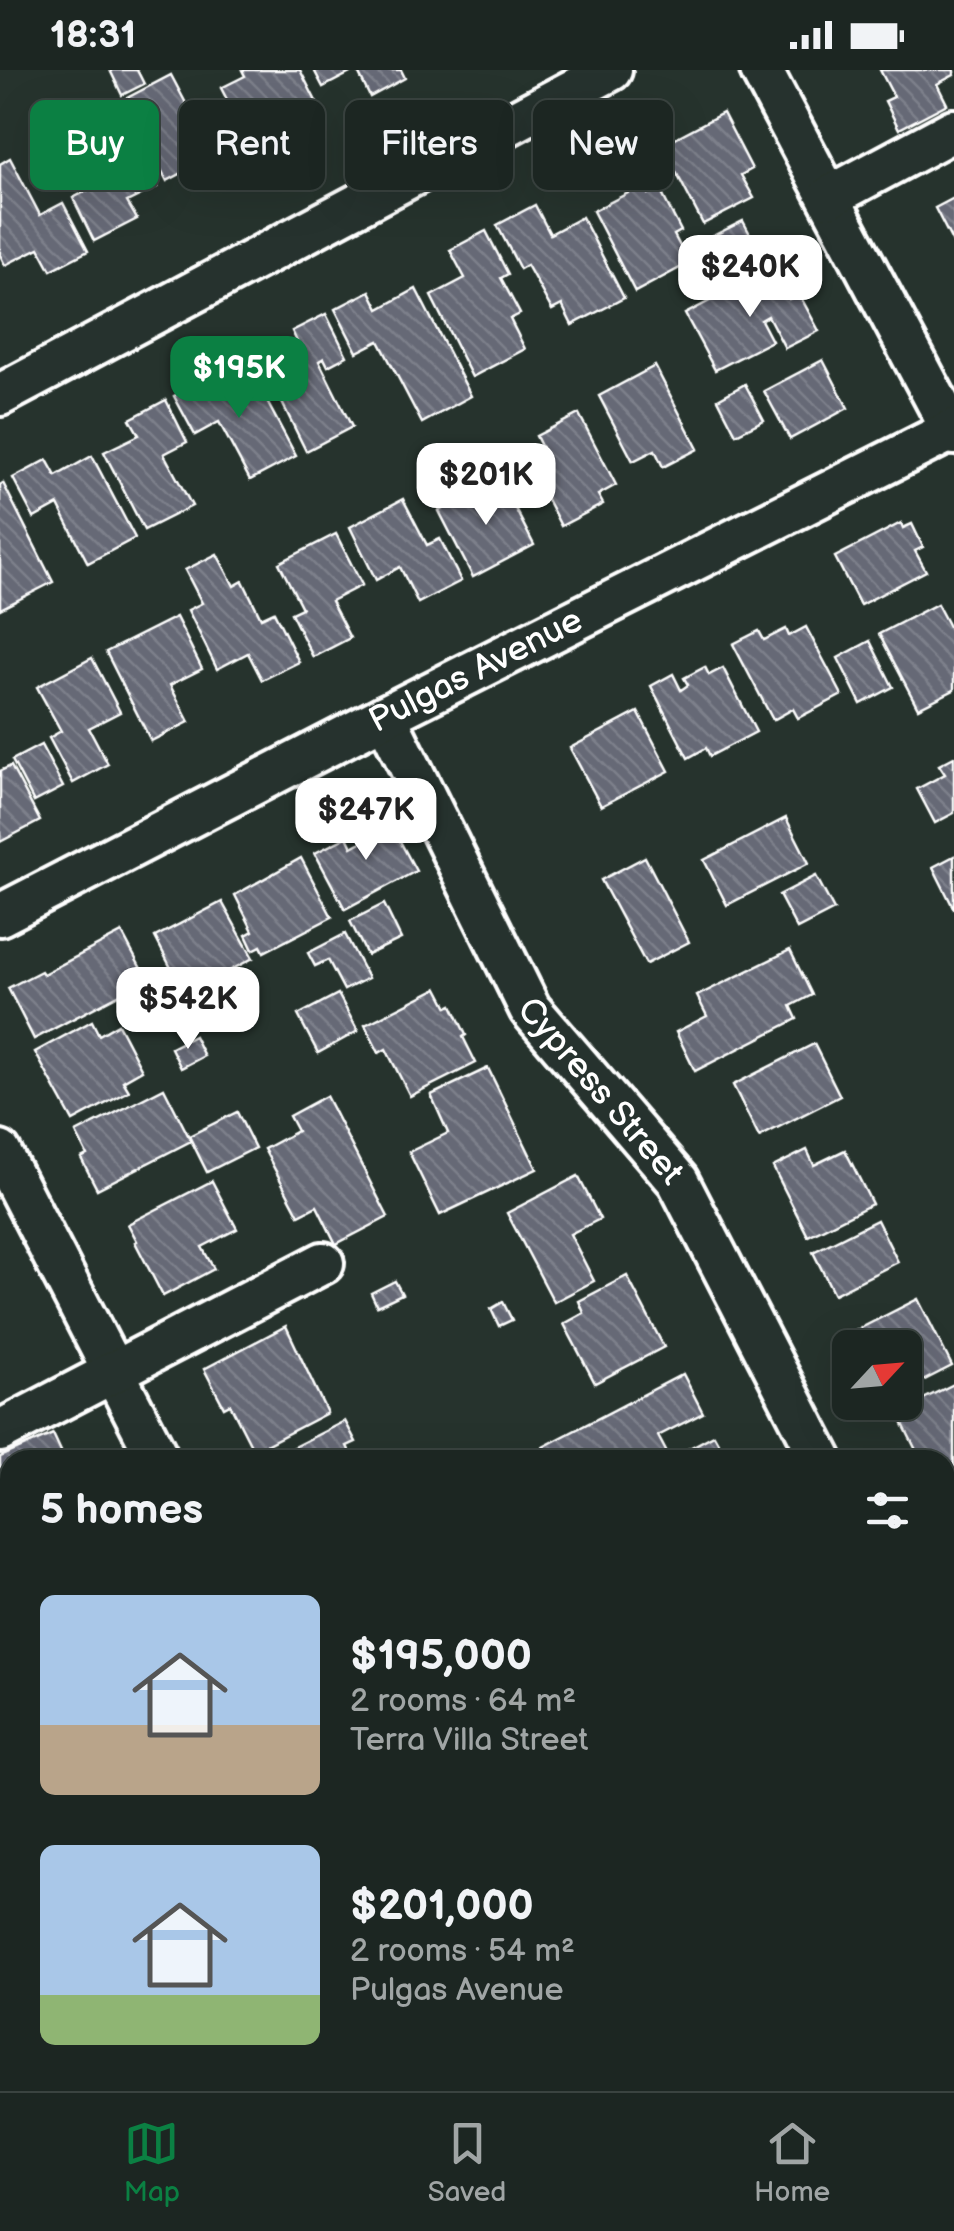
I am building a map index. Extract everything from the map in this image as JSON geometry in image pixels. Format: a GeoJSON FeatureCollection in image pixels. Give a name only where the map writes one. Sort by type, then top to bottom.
{"type":"FeatureCollection","features":[{"type":"Feature","properties":{"kind":"street"},"geometry":{"type":"LineString","coordinates":[[0,395],[611,70]]}},
{"type":"Feature","properties":{"kind":"street"},"geometry":{"type":"LineString","coordinates":[[761,70],[953,431]]}},
{"type":"Feature","properties":{"kind":"street"},"geometry":{"type":"LineString","coordinates":[[829,197],[954,130]]}},
{"type":"Feature","properties":{"kind":"street","name":"Pulgas Avenue"},"geometry":{"type":"LineString","coordinates":[[0,915],[385,716],[953,431]]}},
{"type":"Feature","properties":{"kind":"street","name":"Cypress Street"},"geometry":{"type":"LineString","coordinates":[[385,716],[530,1009],[678,1181],[817,1450]]}},
{"type":"Feature","properties":{"kind":"street"},"geometry":{"type":"LineString","coordinates":[[0,1152],[153,1450]]}},
{"type":"Feature","properties":{"kind":"street"},"geometry":{"type":"LineString","coordinates":[[0,1431],[323,1263]]}},
{"type":"Feature","properties":{"kind":"building"},"geometry":{"type":"Polygon","coordinates":[[[110,70],[137,70],[144,84],[122,95],[110,70]]]}},
{"type":"Feature","properties":{"kind":"building"},"geometry":{"type":"Polygon","coordinates":[[[242,70],[300,70],[315,100],[227,100],[221,88],[245,76],[242,70]]]}},
{"type":"Feature","properties":{"kind":"building"},"geometry":{"type":"Polygon","coordinates":[[[314,70],[356,70],[323,87],[314,70]]]}},
{"type":"Feature","properties":{"kind":"building"},"geometry":{"type":"Polygon","coordinates":[[[357,70],[401,70],[405,78],[370,97],[357,70]]]}},
{"type":"Feature","properties":{"kind":"building"},"geometry":{"type":"Polygon","coordinates":[[[880,70],[954,70],[954,75],[937,84],[947,104],[899,129],[885,101],[894,97],[880,70]]]}},
{"type":"Feature","properties":{"kind":"building"},"geometry":{"type":"Polygon","coordinates":[[[171,75],[184,100],[179,100],[179,175],[167,181],[159,165],[159,100],[125,99],[171,75]]]}},
{"type":"Feature","properties":{"kind":"building"},"geometry":{"type":"Polygon","coordinates":[[[723,113],[752,169],[741,175],[754,198],[703,224],[673,166],[673,139],[723,113]]]}},
{"type":"Feature","properties":{"kind":"building"},"geometry":{"type":"Polygon","coordinates":[[[10,158],[40,215],[63,203],[88,251],[51,270],[39,248],[5,265],[0,255],[0,164],[10,158]]]}},
{"type":"Feature","properties":{"kind":"building"},"geometry":{"type":"Polygon","coordinates":[[[88,190],[151,190],[127,202],[137,219],[94,241],[73,198],[88,190]]]}},
{"type":"Feature","properties":{"kind":"building"},"geometry":{"type":"Polygon","coordinates":[[[634,190],[646,190],[648,194],[660,190],[681,231],[674,235],[689,263],[635,292],[593,211],[634,190]]]}},
{"type":"Feature","properties":{"kind":"building"},"geometry":{"type":"Polygon","coordinates":[[[954,198],[954,245],[935,208],[954,198]]]}},
{"type":"Feature","properties":{"kind":"building"},"geometry":{"type":"Polygon","coordinates":[[[535,205],[550,234],[582,217],[624,298],[572,325],[562,305],[552,310],[527,265],[520,269],[497,225],[535,205]]]}},
{"type":"Feature","properties":{"kind":"building"},"geometry":{"type":"Polygon","coordinates":[[[743,221],[766,264],[727,284],[705,240],[743,221]]]}},
{"type":"Feature","properties":{"kind":"building"},"geometry":{"type":"Polygon","coordinates":[[[486,231],[508,274],[501,278],[520,314],[510,319],[525,349],[472,377],[431,296],[465,278],[450,250],[486,231]]]}},
{"type":"Feature","properties":{"kind":"building"},"geometry":{"type":"Polygon","coordinates":[[[773,268],[789,299],[799,294],[819,331],[785,348],[768,316],[761,320],[772,341],[715,370],[685,314],[773,268]]]}},
{"type":"Feature","properties":{"kind":"building"},"geometry":{"type":"Polygon","coordinates":[[[416,289],[471,396],[422,423],[379,341],[357,352],[335,309],[370,291],[379,309],[416,289]]]}},
{"type":"Feature","properties":{"kind":"building"},"geometry":{"type":"Polygon","coordinates":[[[326,314],[347,356],[328,366],[324,358],[319,361],[352,427],[306,451],[264,366],[301,350],[292,331],[326,314]]]}},
{"type":"Feature","properties":{"kind":"building"},"geometry":{"type":"Polygon","coordinates":[[[823,360],[848,408],[790,439],[764,391],[823,360]]]}},
{"type":"Feature","properties":{"kind":"building"},"geometry":{"type":"Polygon","coordinates":[[[655,366],[698,449],[663,467],[655,450],[633,461],[599,396],[655,366]]]}},
{"type":"Feature","properties":{"kind":"building"},"geometry":{"type":"Polygon","coordinates":[[[249,368],[296,456],[250,480],[219,422],[195,435],[174,396],[209,378],[213,388],[249,368]]]}},
{"type":"Feature","properties":{"kind":"building"},"geometry":{"type":"Polygon","coordinates":[[[745,384],[764,420],[736,434],[718,399],[745,384]]]}},
{"type":"Feature","properties":{"kind":"building"},"geometry":{"type":"Polygon","coordinates":[[[166,400],[187,442],[164,454],[192,506],[144,530],[104,452],[139,435],[130,419],[166,400]]]}},
{"type":"Feature","properties":{"kind":"building"},"geometry":{"type":"Polygon","coordinates":[[[579,414],[616,485],[598,495],[603,504],[561,526],[529,465],[546,456],[536,436],[579,414]]]}},
{"type":"Feature","properties":{"kind":"building"},"geometry":{"type":"Polygon","coordinates":[[[92,456],[135,538],[88,563],[58,505],[34,518],[13,478],[47,460],[56,476],[92,456]]]}},
{"type":"Feature","properties":{"kind":"building"},"geometry":{"type":"Polygon","coordinates":[[[500,479],[534,545],[473,577],[439,511],[500,479]]]}},
{"type":"Feature","properties":{"kind":"building"},"geometry":{"type":"Polygon","coordinates":[[[3,483],[53,582],[0,609],[0,485],[3,483]]]}},
{"type":"Feature","properties":{"kind":"building"},"geometry":{"type":"Polygon","coordinates":[[[403,499],[427,545],[440,539],[461,581],[418,603],[400,567],[376,580],[350,527],[403,499]]]}},
{"type":"Feature","properties":{"kind":"building"},"geometry":{"type":"Polygon","coordinates":[[[901,523],[903,528],[912,524],[923,547],[915,551],[926,571],[860,605],[835,557],[901,523]]]}},
{"type":"Feature","properties":{"kind":"building"},"geometry":{"type":"Polygon","coordinates":[[[336,534],[362,585],[331,601],[350,638],[313,657],[291,613],[302,608],[279,563],[336,534]]]}},
{"type":"Feature","properties":{"kind":"building"},"geometry":{"type":"Polygon","coordinates":[[[217,554],[234,586],[243,581],[261,618],[274,612],[299,662],[262,680],[248,653],[217,669],[188,610],[202,603],[185,570],[217,554]]]}},
{"type":"Feature","properties":{"kind":"building"},"geometry":{"type":"Polygon","coordinates":[[[937,604],[954,636],[954,690],[918,708],[879,634],[937,604]]]}},
{"type":"Feature","properties":{"kind":"building"},"geometry":{"type":"Polygon","coordinates":[[[176,617],[202,669],[170,685],[189,722],[151,741],[106,652],[176,617]]]}},
{"type":"Feature","properties":{"kind":"building"},"geometry":{"type":"Polygon","coordinates":[[[806,627],[842,695],[798,718],[793,709],[773,720],[733,644],[759,631],[764,640],[786,629],[789,636],[806,627]]]}},
{"type":"Feature","properties":{"kind":"building"},"geometry":{"type":"Polygon","coordinates":[[[870,641],[893,687],[861,704],[838,658],[870,641]]]}},
{"type":"Feature","properties":{"kind":"building"},"geometry":{"type":"Polygon","coordinates":[[[92,658],[120,712],[89,728],[108,764],[73,783],[49,738],[61,731],[37,687],[92,658]]]}},
{"type":"Feature","properties":{"kind":"building"},"geometry":{"type":"Polygon","coordinates":[[[705,667],[709,675],[723,668],[756,732],[710,756],[706,748],[688,758],[651,686],[673,674],[681,690],[688,685],[684,678],[705,667]]]}},
{"type":"Feature","properties":{"kind":"building"},"geometry":{"type":"Polygon","coordinates":[[[638,712],[669,771],[601,806],[570,748],[638,712]]]}},
{"type":"Feature","properties":{"kind":"building"},"geometry":{"type":"Polygon","coordinates":[[[41,745],[63,787],[34,802],[12,760],[41,745]]]}},
{"type":"Feature","properties":{"kind":"building"},"geometry":{"type":"Polygon","coordinates":[[[954,757],[954,813],[935,823],[917,789],[945,774],[939,765],[954,757]]]}},
{"type":"Feature","properties":{"kind":"building"},"geometry":{"type":"Polygon","coordinates":[[[11,766],[40,821],[0,842],[0,771],[11,766]]]}},
{"type":"Feature","properties":{"kind":"building"},"geometry":{"type":"Polygon","coordinates":[[[386,815],[416,871],[345,909],[315,853],[347,837],[352,847],[365,840],[360,829],[386,815]]]}},
{"type":"Feature","properties":{"kind":"building"},"geometry":{"type":"Polygon","coordinates":[[[786,818],[809,863],[727,905],[704,860],[786,818]]]}},
{"type":"Feature","properties":{"kind":"building"},"geometry":{"type":"Polygon","coordinates":[[[954,856],[954,909],[933,867],[954,856]]]}},
{"type":"Feature","properties":{"kind":"building"},"geometry":{"type":"Polygon","coordinates":[[[645,857],[689,942],[646,964],[601,880],[645,857]]]}},
{"type":"Feature","properties":{"kind":"building"},"geometry":{"type":"Polygon","coordinates":[[[301,858],[332,917],[264,952],[261,946],[253,950],[246,935],[253,931],[235,895],[301,858]]]}},
{"type":"Feature","properties":{"kind":"building"},"geometry":{"type":"Polygon","coordinates":[[[816,876],[834,910],[797,929],[779,895],[816,876]]]}},
{"type":"Feature","properties":{"kind":"building"},"geometry":{"type":"Polygon","coordinates":[[[222,902],[253,958],[185,995],[155,937],[222,902]]]}},
{"type":"Feature","properties":{"kind":"building"},"geometry":{"type":"Polygon","coordinates":[[[384,904],[401,939],[367,955],[350,921],[384,904]]]}},
{"type":"Feature","properties":{"kind":"building"},"geometry":{"type":"Polygon","coordinates":[[[122,933],[147,980],[34,1039],[8,988],[122,933]]]}},
{"type":"Feature","properties":{"kind":"building"},"geometry":{"type":"Polygon","coordinates":[[[345,934],[368,978],[344,990],[328,960],[315,966],[308,953],[345,934]]]}},
{"type":"Feature","properties":{"kind":"building"},"geometry":{"type":"Polygon","coordinates":[[[790,950],[812,995],[791,1006],[797,1019],[695,1071],[676,1032],[707,1016],[697,996],[790,950]]]}},
{"type":"Feature","properties":{"kind":"building"},"geometry":{"type":"Polygon","coordinates":[[[438,988],[448,1007],[452,1005],[476,1063],[410,1096],[386,1049],[379,1053],[365,1025],[438,988]]]}},
{"type":"Feature","properties":{"kind":"building"},"geometry":{"type":"Polygon","coordinates":[[[338,994],[358,1031],[318,1053],[298,1015],[338,994]]]}},
{"type":"Feature","properties":{"kind":"building"},"geometry":{"type":"Polygon","coordinates":[[[92,1021],[99,1035],[118,1024],[142,1070],[123,1081],[129,1091],[73,1121],[35,1052],[92,1021]]]}},
{"type":"Feature","properties":{"kind":"building"},"geometry":{"type":"Polygon","coordinates":[[[194,1036],[204,1056],[181,1068],[171,1048],[194,1036]]]}},
{"type":"Feature","properties":{"kind":"building"},"geometry":{"type":"Polygon","coordinates":[[[814,1044],[840,1096],[759,1137],[733,1085],[814,1044]]]}},
{"type":"Feature","properties":{"kind":"building"},"geometry":{"type":"Polygon","coordinates":[[[488,1068],[537,1169],[440,1215],[409,1152],[448,1133],[431,1095],[488,1068]]]}},
{"type":"Feature","properties":{"kind":"building"},"geometry":{"type":"Polygon","coordinates":[[[164,1088],[191,1141],[97,1189],[81,1158],[87,1155],[76,1133],[164,1088]]]}},
{"type":"Feature","properties":{"kind":"building"},"geometry":{"type":"Polygon","coordinates":[[[326,1096],[388,1217],[336,1244],[317,1206],[299,1215],[264,1149],[297,1131],[289,1116],[326,1096]]]}},
{"type":"Feature","properties":{"kind":"building"},"geometry":{"type":"Polygon","coordinates":[[[237,1112],[255,1148],[207,1172],[189,1136],[237,1112]]]}},
{"type":"Feature","properties":{"kind":"building"},"geometry":{"type":"Polygon","coordinates":[[[807,1150],[814,1165],[845,1150],[872,1204],[808,1236],[773,1167],[807,1150]]]}},
{"type":"Feature","properties":{"kind":"building"},"geometry":{"type":"Polygon","coordinates":[[[578,1176],[600,1219],[570,1234],[594,1281],[554,1302],[507,1213],[578,1176]]]}},
{"type":"Feature","properties":{"kind":"building"},"geometry":{"type":"Polygon","coordinates":[[[212,1181],[237,1229],[202,1247],[214,1269],[163,1296],[128,1224],[212,1181]]]}},
{"type":"Feature","properties":{"kind":"building"},"geometry":{"type":"Polygon","coordinates":[[[877,1220],[898,1262],[834,1294],[813,1252],[877,1220]]]}},
{"type":"Feature","properties":{"kind":"building"},"geometry":{"type":"Polygon","coordinates":[[[627,1276],[664,1347],[595,1383],[564,1324],[584,1313],[579,1301],[627,1276]]]}},
{"type":"Feature","properties":{"kind":"building"},"geometry":{"type":"Polygon","coordinates":[[[395,1281],[402,1294],[377,1306],[371,1293],[395,1281]]]}},
{"type":"Feature","properties":{"kind":"building"},"geometry":{"type":"Polygon","coordinates":[[[918,1299],[952,1366],[922,1381],[922,1330],[857,1330],[918,1299]]]}},
{"type":"Feature","properties":{"kind":"building"},"geometry":{"type":"Polygon","coordinates":[[[503,1302],[512,1320],[499,1326],[491,1309],[503,1302]]]}},
{"type":"Feature","properties":{"kind":"building"},"geometry":{"type":"Polygon","coordinates":[[[286,1326],[327,1413],[253,1450],[230,1404],[224,1407],[204,1369],[286,1326]]]}},
{"type":"Feature","properties":{"kind":"building"},"geometry":{"type":"Polygon","coordinates":[[[683,1374],[703,1413],[658,1436],[665,1450],[543,1447],[683,1374]]]}},
{"type":"Feature","properties":{"kind":"building"},"geometry":{"type":"Polygon","coordinates":[[[954,1384],[954,1450],[916,1450],[901,1420],[922,1420],[922,1400],[954,1384]]]}},
{"type":"Feature","properties":{"kind":"building"},"geometry":{"type":"Polygon","coordinates":[[[345,1421],[356,1442],[347,1446],[349,1450],[288,1450],[345,1421]]]}},
{"type":"Feature","properties":{"kind":"building"},"geometry":{"type":"Polygon","coordinates":[[[53,1434],[60,1450],[16,1450],[53,1434]]]}},
{"type":"Feature","properties":{"kind":"building"},"geometry":{"type":"Polygon","coordinates":[[[714,1435],[722,1450],[686,1450],[714,1435]]]}}]}
